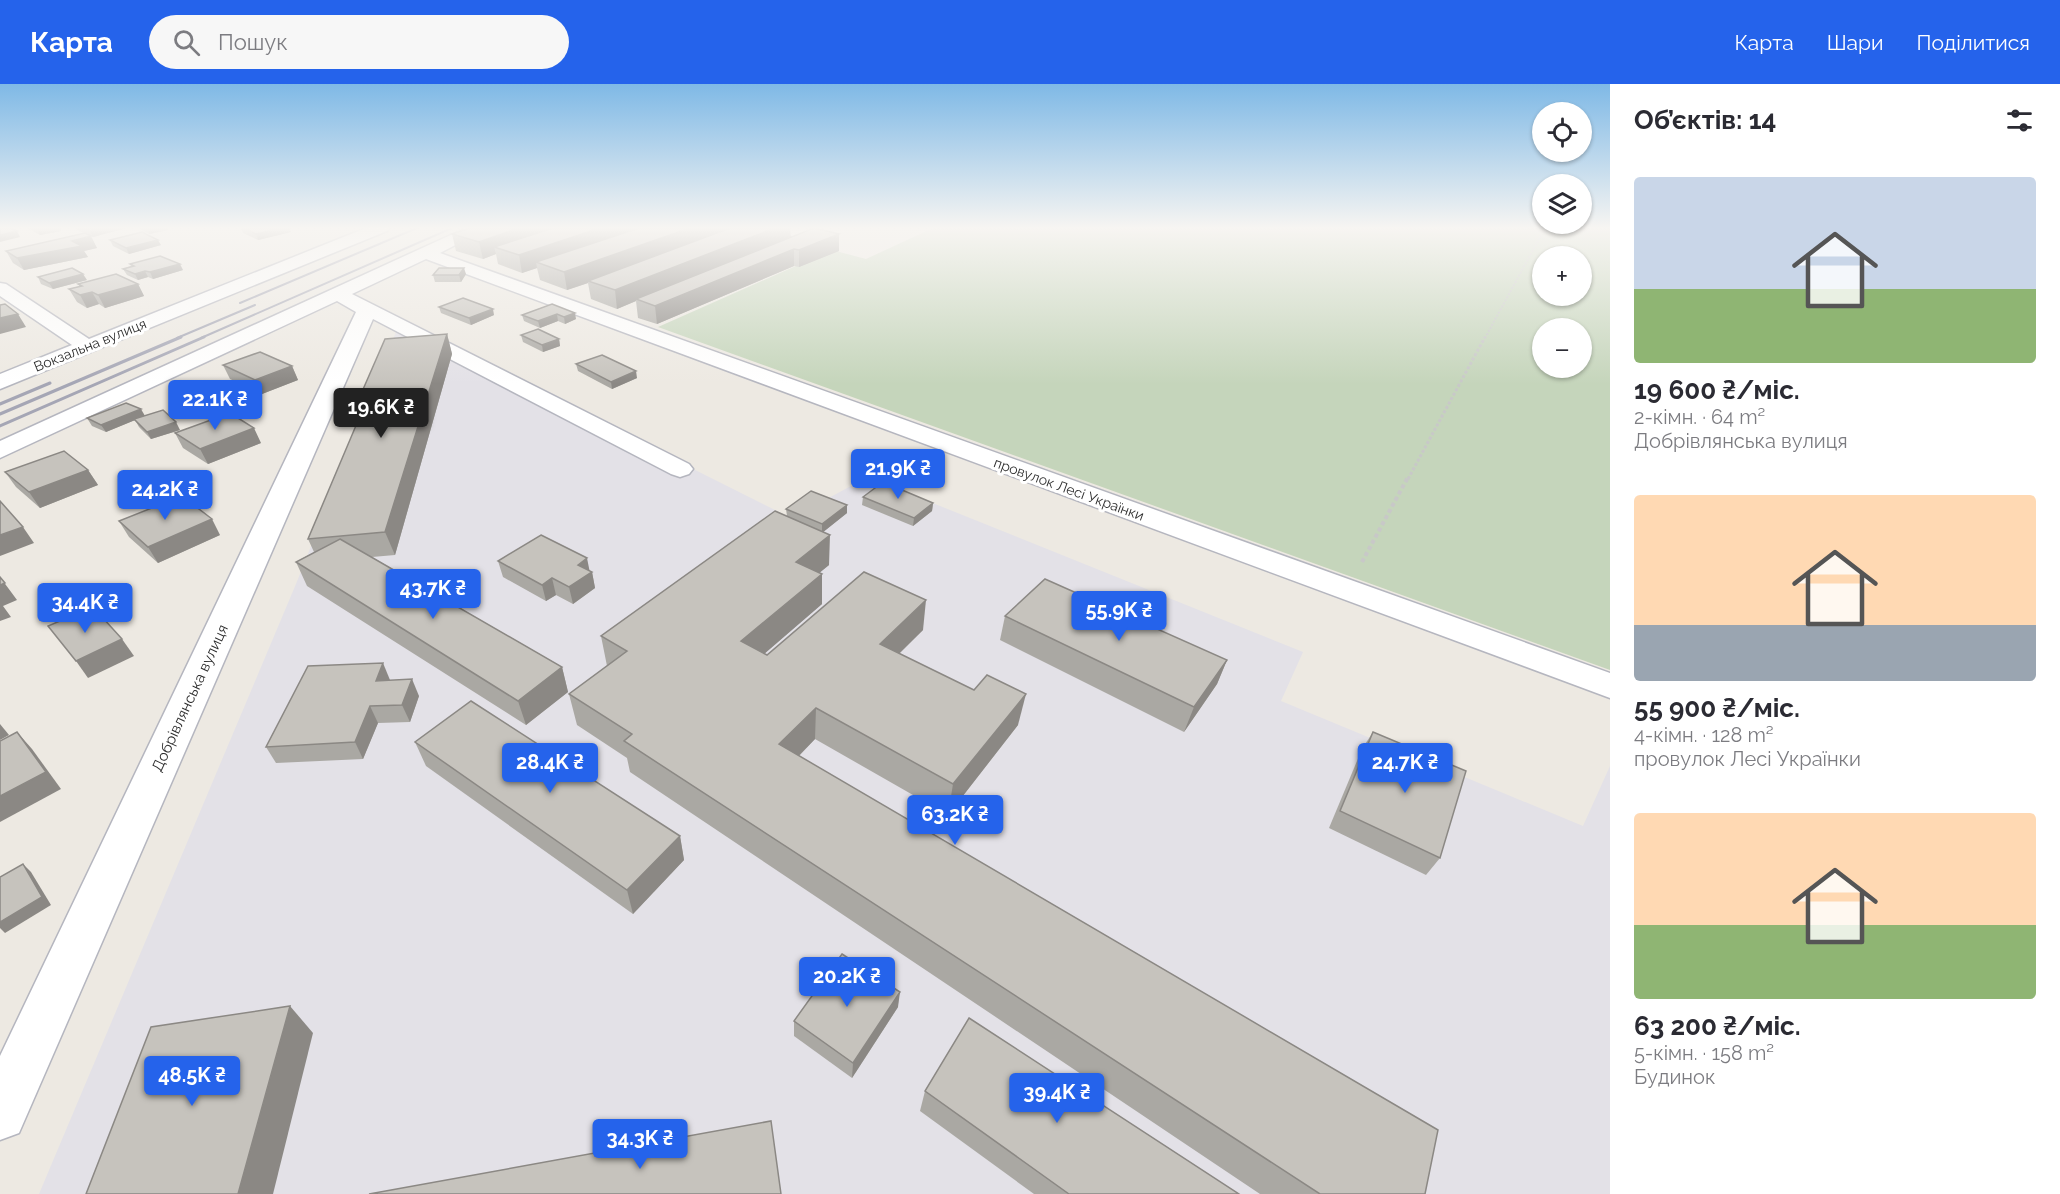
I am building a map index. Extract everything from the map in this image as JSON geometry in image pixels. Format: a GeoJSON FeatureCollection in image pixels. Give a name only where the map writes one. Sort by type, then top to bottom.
{"type":"FeatureCollection","features":[{"type":"Feature","properties":{"kind":"street","name":"Вокзальна вулиця"},"geometry":{"type":"LineString","coordinates":[[0,382],[253,280]]}},
{"type":"Feature","properties":{"kind":"street"},"geometry":{"type":"LineString","coordinates":[[0,450],[353,303],[388,280]]}},
{"type":"Feature","properties":{"kind":"street","name":"провулок Лесі Українки"},"geometry":{"type":"LineString","coordinates":[[498,280],[1610,686]]}},
{"type":"Feature","properties":{"kind":"street"},"geometry":{"type":"LineString","coordinates":[[0,288],[88,346]]}},
{"type":"Feature","properties":{"kind":"street"},"geometry":{"type":"LineString","coordinates":[[353,303],[402,325],[680,469]]}},
{"type":"Feature","properties":{"kind":"street","name":"Добрівлянська вулиця"},"geometry":{"type":"LineString","coordinates":[[0,1114],[353,303]]}},
{"type":"Feature","properties":{"kind":"path"},"geometry":{"type":"LineString","coordinates":[[1347,590],[1517,280]]}},
{"type":"Feature","properties":{"kind":"shaded area"},"geometry":{"type":"Polygon","coordinates":[[[400,322],[791,518],[868,477],[1303,652],[1281,701],[1583,826],[1610,766],[1610,1194],[39,1194],[296,584],[400,322]]]}},
{"type":"Feature","properties":{"kind":"green space"},"geometry":{"type":"Polygon","coordinates":[[[765,280],[1532,280],[1532,306],[1592,306],[1592,280],[1610,280],[1610,670],[658,327],[765,280]]]}},
{"type":"Feature","properties":{"kind":"building"},"geometry":{"type":"Polygon","coordinates":[[[43,280],[61,280],[49,283],[43,280]]]}},
{"type":"Feature","properties":{"kind":"building"},"geometry":{"type":"Polygon","coordinates":[[[94,280],[129,280],[138,284],[98,295],[92,292],[80,295],[69,289],[82,286],[78,284],[94,280]]]}},
{"type":"Feature","properties":{"kind":"building"},"geometry":{"type":"Polygon","coordinates":[[[591,280],[641,280],[615,290],[588,281],[591,280]]]}},
{"type":"Feature","properties":{"kind":"building"},"geometry":{"type":"Polygon","coordinates":[[[684,280],[719,280],[655,306],[636,299],[684,280]]]}},
{"type":"Feature","properties":{"kind":"building"},"geometry":{"type":"Polygon","coordinates":[[[463,298],[493,309],[469,318],[439,307],[463,298]]]}},
{"type":"Feature","properties":{"kind":"building"},"geometry":{"type":"Polygon","coordinates":[[[5,304],[18,314],[0,318],[0,305],[5,304]]]}},
{"type":"Feature","properties":{"kind":"building"},"geometry":{"type":"Polygon","coordinates":[[[552,304],[575,313],[564,317],[557,314],[538,321],[522,315],[552,304]]]}},
{"type":"Feature","properties":{"kind":"building"},"geometry":{"type":"Polygon","coordinates":[[[538,329],[559,339],[542,345],[521,335],[538,329]]]}},
{"type":"Feature","properties":{"kind":"building"},"geometry":{"type":"Polygon","coordinates":[[[447,334],[385,532],[308,539],[363,409],[354,410],[385,339],[447,334]]]}},
{"type":"Feature","properties":{"kind":"building"},"geometry":{"type":"Polygon","coordinates":[[[260,352],[292,366],[255,380],[223,365],[260,352]]]}},
{"type":"Feature","properties":{"kind":"building"},"geometry":{"type":"Polygon","coordinates":[[[602,355],[636,371],[611,382],[576,364],[602,355]]]}},
{"type":"Feature","properties":{"kind":"building"},"geometry":{"type":"Polygon","coordinates":[[[126,403],[141,409],[101,425],[87,418],[126,403]]]}},
{"type":"Feature","properties":{"kind":"building"},"geometry":{"type":"Polygon","coordinates":[[[163,410],[176,422],[147,432],[134,419],[163,410]]]}},
{"type":"Feature","properties":{"kind":"building"},"geometry":{"type":"Polygon","coordinates":[[[230,413],[254,428],[200,449],[175,433],[230,413]]]}},
{"type":"Feature","properties":{"kind":"building"},"geometry":{"type":"Polygon","coordinates":[[[64,451],[88,470],[29,492],[5,472],[64,451]]]}},
{"type":"Feature","properties":{"kind":"building"},"geometry":{"type":"Polygon","coordinates":[[[883,482],[933,503],[914,518],[863,497],[883,482]]]}},
{"type":"Feature","properties":{"kind":"building"},"geometry":{"type":"Polygon","coordinates":[[[811,491],[847,505],[822,524],[786,509],[811,491]]]}},
{"type":"Feature","properties":{"kind":"building"},"geometry":{"type":"Polygon","coordinates":[[[182,496],[212,519],[148,547],[119,521],[182,496]]]}},
{"type":"Feature","properties":{"kind":"building"},"geometry":{"type":"Polygon","coordinates":[[[0,501],[23,527],[0,535],[0,501]]]}},
{"type":"Feature","properties":{"kind":"building"},"geometry":{"type":"Polygon","coordinates":[[[775,511],[830,535],[796,562],[822,574],[741,641],[767,655],[864,572],[926,600],[880,644],[974,690],[987,675],[1026,694],[953,784],[816,708],[779,744],[1438,1130],[1425,1194],[1320,1194],[624,741],[632,734],[569,694],[627,651],[601,636],[775,511]]]}},
{"type":"Feature","properties":{"kind":"building"},"geometry":{"type":"Polygon","coordinates":[[[541,535],[587,558],[578,565],[592,572],[569,587],[552,578],[542,585],[498,561],[541,535]]]}},
{"type":"Feature","properties":{"kind":"building"},"geometry":{"type":"Polygon","coordinates":[[[340,539],[562,667],[518,701],[296,562],[340,539]]]}},
{"type":"Feature","properties":{"kind":"building"},"geometry":{"type":"Polygon","coordinates":[[[1045,579],[1227,660],[1194,707],[1005,616],[1045,579]]]}},
{"type":"Feature","properties":{"kind":"building"},"geometry":{"type":"Polygon","coordinates":[[[93,607],[122,639],[76,661],[48,626],[93,607]]]}},
{"type":"Feature","properties":{"kind":"building"},"geometry":{"type":"Polygon","coordinates":[[[383,663],[376,681],[412,679],[402,705],[370,706],[355,742],[266,747],[308,666],[383,663]]]}},
{"type":"Feature","properties":{"kind":"building"},"geometry":{"type":"Polygon","coordinates":[[[471,701],[680,836],[627,890],[415,742],[471,701]]]}},
{"type":"Feature","properties":{"kind":"building"},"geometry":{"type":"Polygon","coordinates":[[[17,732],[46,772],[0,796],[0,741],[17,732]]]}},
{"type":"Feature","properties":{"kind":"building"},"geometry":{"type":"Polygon","coordinates":[[[1373,732],[1466,771],[1440,858],[1340,811],[1373,732]]]}},
{"type":"Feature","properties":{"kind":"building"},"geometry":{"type":"Polygon","coordinates":[[[23,864],[42,897],[0,922],[0,877],[23,864]]]}},
{"type":"Feature","properties":{"kind":"building"},"geometry":{"type":"Polygon","coordinates":[[[842,954],[900,992],[853,1063],[794,1021],[842,954]]]}},
{"type":"Feature","properties":{"kind":"building"},"geometry":{"type":"Polygon","coordinates":[[[290,1006],[238,1194],[86,1194],[151,1027],[290,1006]]]}},
{"type":"Feature","properties":{"kind":"building"},"geometry":{"type":"Polygon","coordinates":[[[969,1018],[1239,1194],[1069,1194],[925,1091],[969,1018]]]}},
{"type":"Feature","properties":{"kind":"building"},"geometry":{"type":"Polygon","coordinates":[[[771,1121],[781,1194],[369,1194],[771,1121]]]}},
{"type":"Feature","properties":{"kind":"railway"},"geometry":{"type":"LineString","coordinates":[[240,303],[295,280]]}},
{"type":"Feature","properties":{"kind":"railway"},"geometry":{"type":"LineString","coordinates":[[201,338],[334,280]]}},
{"type":"Feature","properties":{"kind":"railway"},"geometry":{"type":"LineString","coordinates":[[177,338],[255,305]]}},
{"type":"Feature","properties":{"kind":"railway"},"geometry":{"type":"LineString","coordinates":[[0,414],[181,337]]}},
{"type":"Feature","properties":{"kind":"railway"},"geometry":{"type":"LineString","coordinates":[[0,426],[204,337]]}},
{"type":"Feature","properties":{"kind":"railway"},"geometry":{"type":"LineString","coordinates":[[0,404],[50,383]]}}]}
